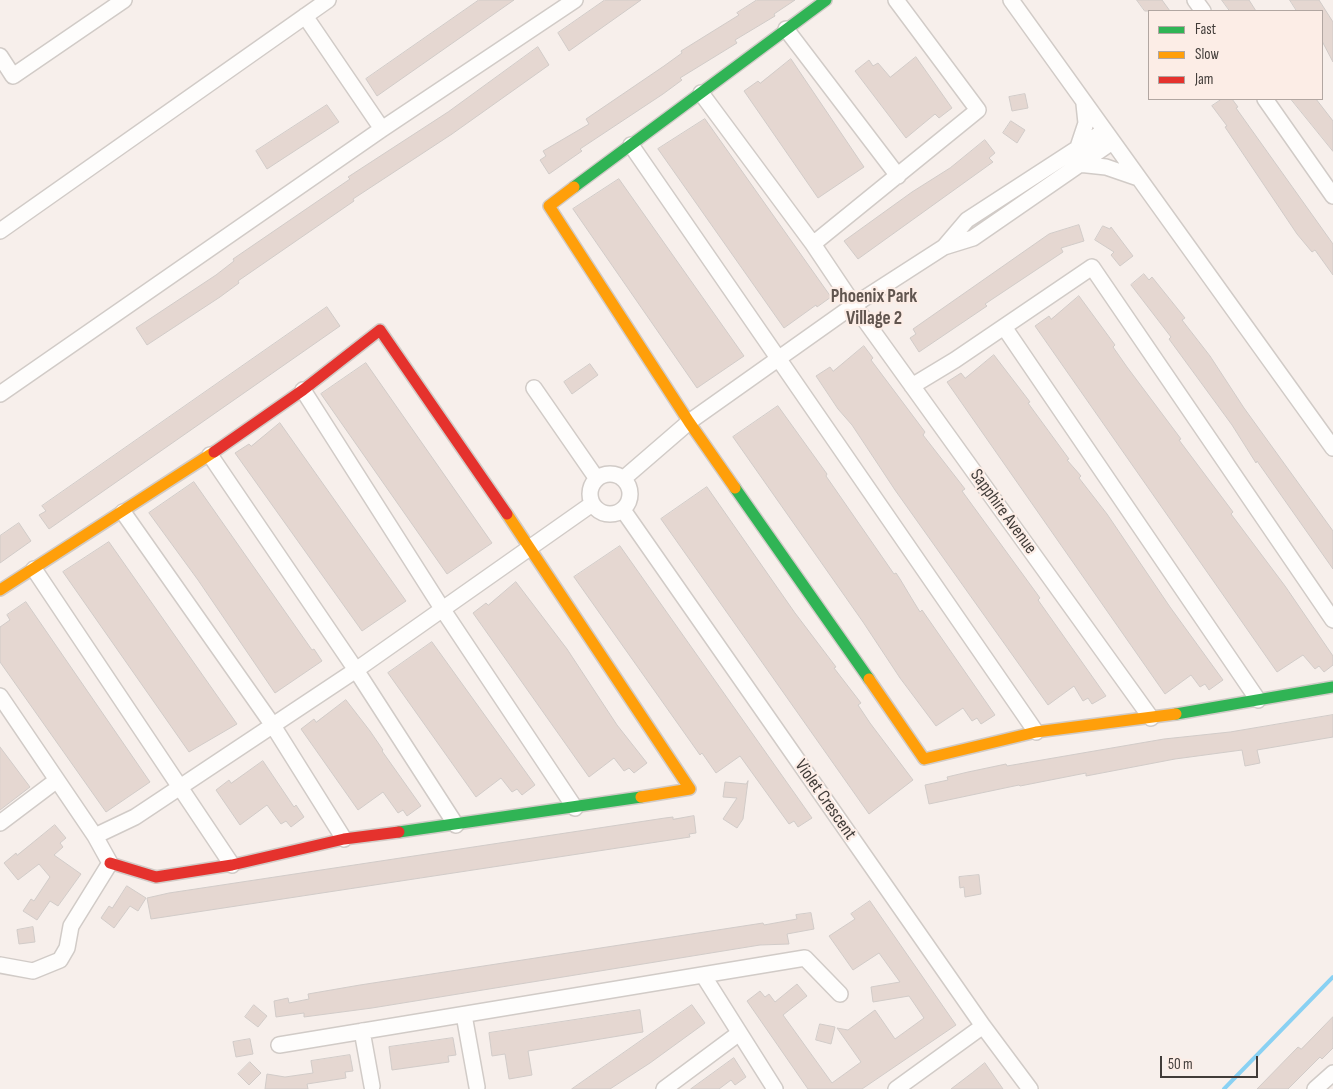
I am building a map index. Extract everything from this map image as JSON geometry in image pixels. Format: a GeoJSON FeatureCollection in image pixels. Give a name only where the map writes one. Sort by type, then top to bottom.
{"type":"FeatureCollection","features":[{"type":"Feature","properties":{"kind":"street"},"geometry":{"type":"LineString","coordinates":[[0,56],[13,76],[124,0]]}},
{"type":"Feature","properties":{"kind":"street"},"geometry":{"type":"LineString","coordinates":[[0,231],[328,0]]}},
{"type":"Feature","properties":{"kind":"street"},"geometry":{"type":"LineString","coordinates":[[0,394],[382,129],[575,0]]}},
{"type":"Feature","properties":{"kind":"street"},"geometry":{"type":"LineString","coordinates":[[826,0],[549,206],[689,422],[924,759],[1036,732],[1151,718],[1333,687]]}},
{"type":"Feature","properties":{"kind":"street"},"geometry":{"type":"LineString","coordinates":[[812,244],[978,110],[896,0]]}},
{"type":"Feature","properties":{"kind":"street"},"geometry":{"type":"LineString","coordinates":[[1011,0],[1333,448]]}},
{"type":"Feature","properties":{"kind":"street"},"geometry":{"type":"LineString","coordinates":[[304,16],[382,129]]}},
{"type":"Feature","properties":{"kind":"street"},"geometry":{"type":"LineString","coordinates":[[786,29],[898,176]]}},
{"type":"Feature","properties":{"kind":"street","name":"Sapphire Avenue"},"geometry":{"type":"LineString","coordinates":[[701,93],[812,244],[1151,718]]}},
{"type":"Feature","properties":{"kind":"street"},"geometry":{"type":"LineString","coordinates":[[1266,100],[1333,196]]}},
{"type":"Feature","properties":{"kind":"street"},"geometry":{"type":"LineString","coordinates":[[1077,157],[1086,123],[1084,104]]}},
{"type":"Feature","properties":{"kind":"street"},"geometry":{"type":"LineString","coordinates":[[623,479],[689,422],[778,358],[854,305],[944,247],[973,238],[1077,157],[1108,137]]}},
{"type":"Feature","properties":{"kind":"street"},"geometry":{"type":"LineString","coordinates":[[631,145],[1036,732]]}},
{"type":"Feature","properties":{"kind":"street"},"geometry":{"type":"LineString","coordinates":[[1077,157],[1138,178]]}},
{"type":"Feature","properties":{"kind":"street"},"geometry":{"type":"LineString","coordinates":[[912,386],[1004,327],[1092,267],[1333,620]]}},
{"type":"Feature","properties":{"kind":"street"},"geometry":{"type":"LineString","coordinates":[[1004,327],[1258,700]]}},
{"type":"Feature","properties":{"kind":"street"},"geometry":{"type":"LineString","coordinates":[[0,590],[210,455],[303,390],[380,330],[530,548],[690,790],[456,825],[344,839],[232,865],[156,876],[110,863],[95,836],[2,703]]}},
{"type":"Feature","properties":{"kind":"street"},"geometry":{"type":"LineString","coordinates":[[534,388],[597,479]]}},
{"type":"Feature","properties":{"kind":"street"},"geometry":{"type":"LineString","coordinates":[[303,390],[443,610],[575,808]]}},
{"type":"Feature","properties":{"kind":"street"},"geometry":{"type":"LineString","coordinates":[[210,455],[356,670],[456,825]]}},
{"type":"Feature","properties":{"kind":"street"},"geometry":{"type":"LineString","coordinates":[[610,474],[623,479],[630,491],[627,505],[623,510],[616,514],[603,513],[592,504],[590,491],[597,479],[610,474]]}},
{"type":"Feature","properties":{"kind":"street"},"geometry":{"type":"LineString","coordinates":[[95,836],[135,817],[272,724],[356,670],[592,504]]}},
{"type":"Feature","properties":{"kind":"street","name":"Violet Crescent"},"geometry":{"type":"LineString","coordinates":[[623,510],[983,1026],[1030,1089]]}},
{"type":"Feature","properties":{"kind":"street"},"geometry":{"type":"LineString","coordinates":[[122,512],[272,724],[344,839]]}},
{"type":"Feature","properties":{"kind":"street"},"geometry":{"type":"LineString","coordinates":[[34,569],[232,865]]}},
{"type":"Feature","properties":{"kind":"street"},"geometry":{"type":"LineString","coordinates":[[0,823],[57,780]]}},
{"type":"Feature","properties":{"kind":"street"},"geometry":{"type":"LineString","coordinates":[[0,965],[33,971],[60,960],[67,948],[71,926],[110,863]]}},
{"type":"Feature","properties":{"kind":"street"},"geometry":{"type":"LineString","coordinates":[[279,1045],[805,958],[840,994]]}},
{"type":"Feature","properties":{"kind":"street"},"geometry":{"type":"LineString","coordinates":[[703,976],[738,1034],[775,1089]]}},
{"type":"Feature","properties":{"kind":"street"},"geometry":{"type":"LineString","coordinates":[[464,1015],[477,1087]]}},
{"type":"Feature","properties":{"kind":"street"},"geometry":{"type":"LineString","coordinates":[[896,1089],[983,1026]]}},
{"type":"Feature","properties":{"kind":"street"},"geometry":{"type":"LineString","coordinates":[[362,1031],[372,1086]]}},
{"type":"Feature","properties":{"kind":"street"},"geometry":{"type":"LineString","coordinates":[[664,1089],[738,1034]]}},
{"type":"Feature","properties":{"kind":"street"},"geometry":{"type":"LineString","coordinates":[[1315,1089],[1333,1073]]}},
{"type":"Feature","properties":{"kind":"building"},"geometry":{"type":"Polygon","coordinates":[[[479,0],[514,0],[377,96],[366,79],[479,0]]]}},
{"type":"Feature","properties":{"kind":"building"},"geometry":{"type":"Polygon","coordinates":[[[605,0],[641,0],[569,51],[558,33],[605,0]]]}},
{"type":"Feature","properties":{"kind":"building"},"geometry":{"type":"Polygon","coordinates":[[[757,0],[795,0],[774,14],[775,16],[735,40],[737,43],[680,78],[682,80],[663,94],[580,149],[582,151],[549,174],[540,160],[546,156],[543,151],[589,124],[586,119],[664,66],[682,53],[681,51],[739,15],[737,13],[757,0]]]}},
{"type":"Feature","properties":{"kind":"building"},"geometry":{"type":"Polygon","coordinates":[[[1137,0],[1162,0],[1169,10],[1148,10],[1145,11],[1137,0]]]}},
{"type":"Feature","properties":{"kind":"building"},"geometry":{"type":"Polygon","coordinates":[[[1222,0],[1249,0],[1255,10],[1229,10],[1222,0]]]}},
{"type":"Feature","properties":{"kind":"building"},"geometry":{"type":"Polygon","coordinates":[[[1290,0],[1319,0],[1333,22],[1333,62],[1323,43],[1323,10],[1296,10],[1290,0]]]}},
{"type":"Feature","properties":{"kind":"building"},"geometry":{"type":"Polygon","coordinates":[[[538,47],[549,65],[452,134],[353,199],[354,201],[238,281],[239,283],[220,297],[147,345],[136,328],[216,275],[234,261],[233,259],[350,179],[348,177],[448,112],[538,47]]]}},
{"type":"Feature","properties":{"kind":"building"},"geometry":{"type":"Polygon","coordinates":[[[916,57],[952,108],[939,118],[935,114],[906,138],[855,71],[869,60],[873,66],[878,63],[890,77],[916,57]]]}},
{"type":"Feature","properties":{"kind":"building"},"geometry":{"type":"Polygon","coordinates":[[[791,59],[864,167],[818,198],[744,91],[758,81],[760,83],[791,59]]]}},
{"type":"Feature","properties":{"kind":"building"},"geometry":{"type":"Polygon","coordinates":[[[1025,94],[1028,108],[1012,111],[1009,97],[1025,94]]]}},
{"type":"Feature","properties":{"kind":"building"},"geometry":{"type":"Polygon","coordinates":[[[1221,100],[1233,100],[1238,107],[1236,108],[1333,244],[1333,275],[1315,250],[1312,252],[1297,234],[1212,106],[1221,100]]]}},
{"type":"Feature","properties":{"kind":"building"},"geometry":{"type":"Polygon","coordinates":[[[1292,100],[1317,100],[1333,121],[1333,151],[1292,100]]]}},
{"type":"Feature","properties":{"kind":"building"},"geometry":{"type":"Polygon","coordinates":[[[327,105],[339,122],[267,169],[256,151],[327,105]]]}},
{"type":"Feature","properties":{"kind":"building"},"geometry":{"type":"Polygon","coordinates":[[[705,119],[831,297],[817,307],[816,305],[784,328],[658,149],[705,119]]]}},
{"type":"Feature","properties":{"kind":"building"},"geometry":{"type":"Polygon","coordinates":[[[1011,121],[1025,130],[1017,143],[1003,133],[1011,121]]]}},
{"type":"Feature","properties":{"kind":"building"},"geometry":{"type":"Polygon","coordinates":[[[985,140],[995,153],[989,158],[993,162],[858,259],[844,241],[912,192],[950,168],[985,140]]]}},
{"type":"Feature","properties":{"kind":"building"},"geometry":{"type":"Polygon","coordinates":[[[619,179],[744,356],[697,388],[573,209],[619,179]]]}},
{"type":"Feature","properties":{"kind":"building"},"geometry":{"type":"Polygon","coordinates":[[[1079,225],[1084,241],[1061,248],[1063,252],[985,304],[987,306],[919,352],[910,338],[916,334],[913,329],[1049,234],[1079,225]]]}},
{"type":"Feature","properties":{"kind":"building"},"geometry":{"type":"Polygon","coordinates":[[[1103,226],[1110,229],[1111,227],[1133,256],[1120,266],[1111,255],[1114,252],[1095,240],[1103,226]]]}},
{"type":"Feature","properties":{"kind":"building"},"geometry":{"type":"Polygon","coordinates":[[[1144,274],[1149,280],[1152,277],[1185,318],[1182,320],[1210,356],[1244,408],[1333,531],[1333,569],[1169,339],[1171,337],[1131,285],[1144,274]]]}},
{"type":"Feature","properties":{"kind":"building"},"geometry":{"type":"Polygon","coordinates":[[[1079,296],[1115,345],[1113,347],[1127,367],[1181,439],[1179,440],[1233,512],[1231,514],[1285,586],[1333,656],[1333,665],[1324,672],[1319,666],[1315,669],[1303,655],[1277,672],[1035,326],[1049,316],[1051,319],[1079,296]]]}},
{"type":"Feature","properties":{"kind":"building"},"geometry":{"type":"Polygon","coordinates":[[[327,307],[340,326],[49,529],[39,515],[46,511],[42,506],[327,307]]]}},
{"type":"Feature","properties":{"kind":"building"},"geometry":{"type":"Polygon","coordinates":[[[864,346],[873,358],[871,360],[925,432],[923,435],[965,489],[962,491],[1040,598],[1038,600],[1106,696],[1092,704],[1088,698],[1083,701],[1074,686],[1048,705],[895,490],[852,425],[838,409],[816,376],[830,367],[833,371],[864,346]]]}},
{"type":"Feature","properties":{"kind":"building"},"geometry":{"type":"Polygon","coordinates":[[[994,355],[1030,402],[1028,403],[1069,459],[1067,460],[1081,476],[1079,478],[1107,514],[1170,607],[1223,680],[1209,690],[1205,684],[1200,687],[1191,675],[1165,694],[947,382],[961,373],[965,378],[994,355]]]}},
{"type":"Feature","properties":{"kind":"building"},"geometry":{"type":"Polygon","coordinates":[[[366,363],[492,543],[447,574],[321,394],[366,363]]]}},
{"type":"Feature","properties":{"kind":"building"},"geometry":{"type":"Polygon","coordinates":[[[590,364],[598,375],[572,394],[564,382],[590,364]]]}},
{"type":"Feature","properties":{"kind":"building"},"geometry":{"type":"Polygon","coordinates":[[[778,406],[827,474],[826,476],[894,574],[896,573],[920,612],[922,610],[995,715],[981,724],[977,718],[972,721],[963,708],[936,726],[900,678],[733,437],[778,406]]]}},
{"type":"Feature","properties":{"kind":"building"},"geometry":{"type":"Polygon","coordinates":[[[280,423],[406,601],[362,631],[235,453],[249,444],[251,446],[280,423]]]}},
{"type":"Feature","properties":{"kind":"building"},"geometry":{"type":"Polygon","coordinates":[[[194,482],[312,650],[314,649],[322,661],[275,693],[198,580],[149,513],[194,482]]]}},
{"type":"Feature","properties":{"kind":"building"},"geometry":{"type":"Polygon","coordinates":[[[707,487],[795,613],[836,667],[834,668],[861,703],[858,705],[870,723],[913,780],[869,814],[661,519],[707,487]]]}},
{"type":"Feature","properties":{"kind":"building"},"geometry":{"type":"Polygon","coordinates":[[[19,523],[31,541],[0,563],[0,536],[19,523]]]}},
{"type":"Feature","properties":{"kind":"building"},"geometry":{"type":"Polygon","coordinates":[[[109,542],[237,724],[189,752],[63,572],[109,542]]]}},
{"type":"Feature","properties":{"kind":"building"},"geometry":{"type":"Polygon","coordinates":[[[620,546],[812,818],[798,827],[794,821],[789,824],[740,756],[716,773],[702,753],[700,755],[574,577],[620,546]]]}},
{"type":"Feature","properties":{"kind":"building"},"geometry":{"type":"Polygon","coordinates":[[[516,582],[567,649],[617,725],[647,763],[634,773],[629,768],[624,771],[614,758],[589,777],[473,613],[486,603],[488,605],[516,582]]]}},
{"type":"Feature","properties":{"kind":"building"},"geometry":{"type":"Polygon","coordinates":[[[26,602],[150,782],[106,812],[0,662],[0,627],[10,620],[7,615],[26,602]]]}},
{"type":"Feature","properties":{"kind":"building"},"geometry":{"type":"Polygon","coordinates":[[[432,642],[535,785],[522,795],[517,789],[512,792],[501,778],[476,797],[388,673],[432,642]]]}},
{"type":"Feature","properties":{"kind":"building"},"geometry":{"type":"Polygon","coordinates":[[[346,700],[370,731],[421,806],[407,816],[403,810],[398,813],[383,792],[358,810],[301,729],[314,719],[316,722],[346,700]]]}},
{"type":"Feature","properties":{"kind":"building"},"geometry":{"type":"Polygon","coordinates":[[[1333,715],[1333,737],[1257,750],[1260,763],[1245,766],[1242,750],[1175,759],[1086,776],[1086,773],[929,804],[925,785],[948,780],[947,777],[1006,764],[1007,766],[1164,739],[1230,732],[1333,715]]]}},
{"type":"Feature","properties":{"kind":"building"},"geometry":{"type":"Polygon","coordinates":[[[0,747],[30,787],[0,810],[0,747]]]}},
{"type":"Feature","properties":{"kind":"building"},"geometry":{"type":"Polygon","coordinates":[[[263,761],[294,807],[296,805],[304,817],[291,827],[286,821],[281,824],[267,805],[240,825],[216,790],[229,780],[231,783],[263,761]]]}},
{"type":"Feature","properties":{"kind":"building"},"geometry":{"type":"Polygon","coordinates":[[[748,781],[743,819],[737,828],[723,819],[737,798],[723,797],[725,782],[746,784],[748,781]]]}},
{"type":"Feature","properties":{"kind":"building"},"geometry":{"type":"Polygon","coordinates":[[[694,816],[696,833],[689,834],[690,837],[151,919],[147,898],[169,893],[665,818],[673,817],[673,819],[694,816]]]}},
{"type":"Feature","properties":{"kind":"building"},"geometry":{"type":"Polygon","coordinates":[[[55,825],[66,838],[60,843],[63,847],[54,855],[81,874],[58,906],[50,901],[37,920],[23,911],[31,899],[34,901],[50,877],[39,864],[18,880],[4,863],[55,825]]]}},
{"type":"Feature","properties":{"kind":"building"},"geometry":{"type":"Polygon","coordinates":[[[979,875],[981,894],[965,897],[964,887],[960,888],[959,877],[979,875]]]}},
{"type":"Feature","properties":{"kind":"building"},"geometry":{"type":"Polygon","coordinates":[[[127,886],[146,898],[138,911],[130,906],[114,928],[101,918],[109,906],[112,908],[127,886]]]}},
{"type":"Feature","properties":{"kind":"building"},"geometry":{"type":"Polygon","coordinates":[[[870,901],[956,1025],[862,1089],[808,1089],[747,1001],[760,991],[765,997],[769,994],[775,1002],[797,984],[807,996],[783,1015],[832,1083],[861,1062],[837,1028],[848,1030],[875,1010],[895,1039],[924,1018],[909,996],[873,1002],[871,987],[900,982],[879,953],[853,970],[829,936],[855,919],[851,914],[870,901]]]}},
{"type":"Feature","properties":{"kind":"building"},"geometry":{"type":"Polygon","coordinates":[[[811,913],[814,929],[787,934],[789,944],[760,945],[372,1008],[304,1017],[304,1013],[276,1017],[274,1001],[288,998],[289,1003],[309,999],[308,994],[763,923],[764,925],[797,919],[796,915],[811,913]]]}},
{"type":"Feature","properties":{"kind":"building"},"geometry":{"type":"Polygon","coordinates":[[[33,927],[35,942],[19,944],[17,930],[33,927]]]}},
{"type":"Feature","properties":{"kind":"building"},"geometry":{"type":"Polygon","coordinates":[[[254,1005],[267,1016],[258,1027],[245,1017],[254,1005]]]}},
{"type":"Feature","properties":{"kind":"building"},"geometry":{"type":"Polygon","coordinates":[[[692,1005],[705,1023],[650,1063],[610,1089],[572,1089],[692,1005]]]}},
{"type":"Feature","properties":{"kind":"building"},"geometry":{"type":"Polygon","coordinates":[[[640,1010],[643,1032],[528,1051],[532,1075],[509,1079],[505,1054],[492,1056],[489,1033],[640,1010]]]}},
{"type":"Feature","properties":{"kind":"building"},"geometry":{"type":"Polygon","coordinates":[[[1333,1017],[1333,1048],[1322,1059],[1320,1057],[1288,1089],[1257,1089],[1298,1047],[1301,1049],[1333,1017]]]}},
{"type":"Feature","properties":{"kind":"building"},"geometry":{"type":"Polygon","coordinates":[[[820,1024],[835,1027],[831,1044],[816,1040],[820,1024]]]}},
{"type":"Feature","properties":{"kind":"building"},"geometry":{"type":"Polygon","coordinates":[[[453,1038],[456,1055],[448,1056],[449,1062],[392,1070],[389,1047],[453,1038]]]}},
{"type":"Feature","properties":{"kind":"building"},"geometry":{"type":"Polygon","coordinates":[[[250,1039],[253,1054],[236,1057],[233,1042],[250,1039]]]}},
{"type":"Feature","properties":{"kind":"building"},"geometry":{"type":"Polygon","coordinates":[[[350,1055],[353,1071],[345,1072],[346,1078],[307,1084],[308,1089],[265,1089],[267,1074],[285,1077],[313,1073],[311,1061],[350,1055]]]}},
{"type":"Feature","properties":{"kind":"building"},"geometry":{"type":"Polygon","coordinates":[[[734,1058],[746,1077],[735,1085],[731,1080],[719,1089],[691,1089],[734,1058]]]}},
{"type":"Feature","properties":{"kind":"building"},"geometry":{"type":"Polygon","coordinates":[[[250,1062],[261,1073],[249,1085],[238,1074],[250,1062]]]}},
{"type":"Feature","properties":{"kind":"building"},"geometry":{"type":"Polygon","coordinates":[[[985,1063],[1003,1089],[951,1089],[972,1073],[985,1063]]]}},
{"type":"Feature","properties":{"kind":"waterway"},"geometry":{"type":"LineString","coordinates":[[1224,1089],[1333,977]]}},
{"type":"Feature","properties":{"kind":"traffic: fast"},"geometry":{"type":"LineString","coordinates":[[574,187],[826,0]]}},
{"type":"Feature","properties":{"kind":"traffic: fast"},"geometry":{"type":"LineString","coordinates":[[735,488],[869,679]]}},
{"type":"Feature","properties":{"kind":"traffic: fast"},"geometry":{"type":"LineString","coordinates":[[1176,714],[1333,687]]}},
{"type":"Feature","properties":{"kind":"traffic: fast"},"geometry":{"type":"LineString","coordinates":[[399,832],[641,797]]}},
{"type":"Feature","properties":{"kind":"traffic: slow"},"geometry":{"type":"LineString","coordinates":[[574,187],[549,206],[689,422],[735,488]]}},
{"type":"Feature","properties":{"kind":"traffic: slow"},"geometry":{"type":"LineString","coordinates":[[0,590],[214,452]]}},
{"type":"Feature","properties":{"kind":"traffic: slow"},"geometry":{"type":"LineString","coordinates":[[507,514],[690,789],[641,797]]}},
{"type":"Feature","properties":{"kind":"traffic: slow"},"geometry":{"type":"LineString","coordinates":[[869,679],[924,759],[1036,732],[1176,714]]}},
{"type":"Feature","properties":{"kind":"traffic: jam"},"geometry":{"type":"LineString","coordinates":[[214,452],[303,390],[380,330],[507,514]]}},
{"type":"Feature","properties":{"kind":"traffic: jam"},"geometry":{"type":"LineString","coordinates":[[110,863],[156,877],[232,865],[344,839],[399,832]]}},
{"type":"Feature","properties":{"kind":"district","name":"Phoenix Park Village 2"},"geometry":{"type":"Point","coordinates":[874,308]}}]}
